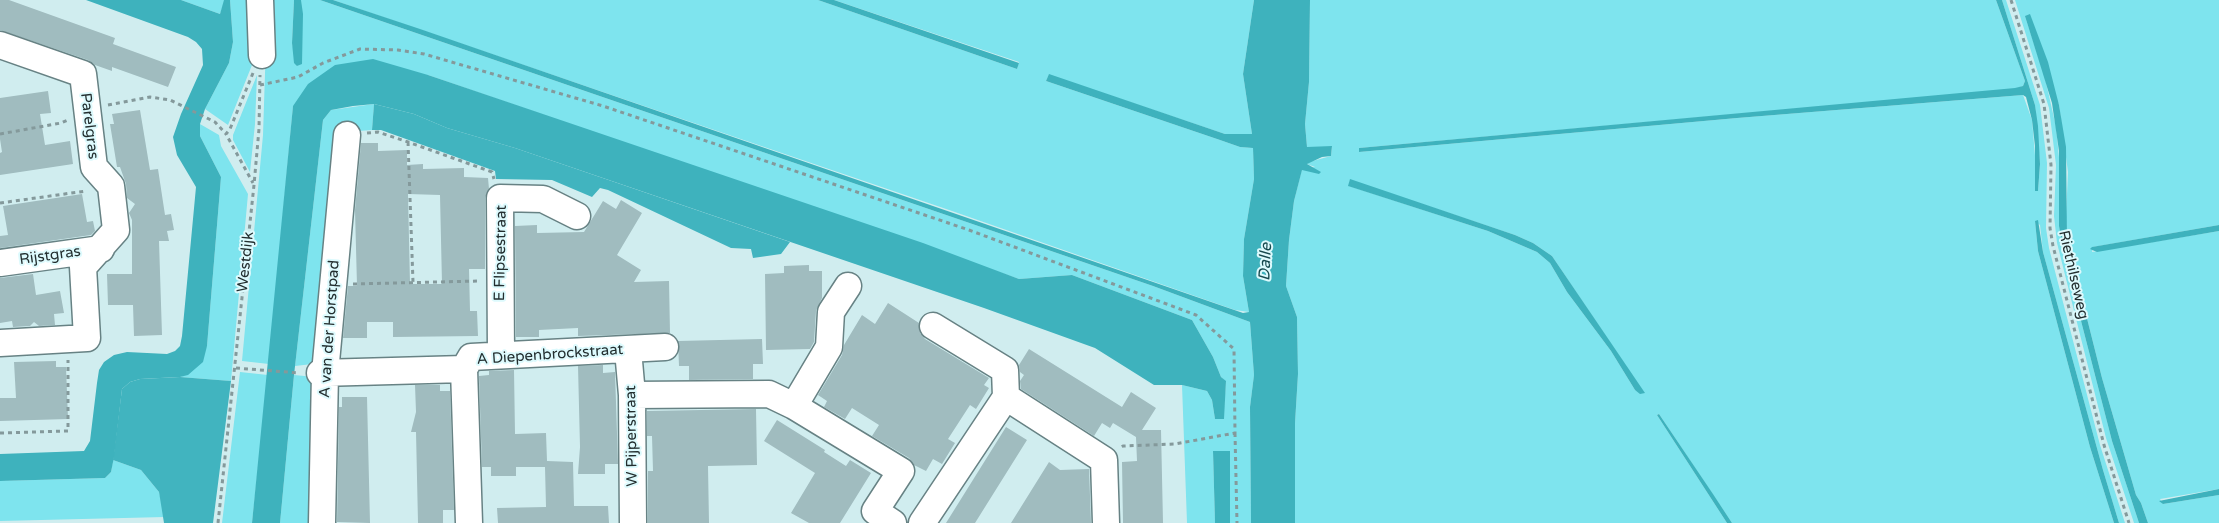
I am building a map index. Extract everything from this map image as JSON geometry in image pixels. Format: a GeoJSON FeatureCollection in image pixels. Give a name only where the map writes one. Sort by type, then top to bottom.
{"type":"FeatureCollection","features":[{"type":"Feature","properties":{"kind":"street"},"geometry":{"type":"LineString","coordinates":[[260,0],[262,54]]}},
{"type":"Feature","properties":{"kind":"street","name":"Parelgras"},"geometry":{"type":"LineString","coordinates":[[0,45],[83,74],[94,167],[111,188]]}},
{"type":"Feature","properties":{"kind":"street","name":"A van der Horstpad"},"geometry":{"type":"LineString","coordinates":[[322,523],[315,373],[333,284],[347,135]]}},
{"type":"Feature","properties":{"kind":"street"},"geometry":{"type":"LineString","coordinates":[[0,343],[87,338],[83,267],[116,230],[111,188]]}},
{"type":"Feature","properties":{"kind":"street","name":"E Flipsestraat"},"geometry":{"type":"LineString","coordinates":[[501,355],[500,198],[543,199],[577,216]]}},
{"type":"Feature","properties":{"kind":"street","name":"Rijstgras"},"geometry":{"type":"LineString","coordinates":[[0,263],[100,249]]}},
{"type":"Feature","properties":{"kind":"street"},"geometry":{"type":"LineString","coordinates":[[794,406],[829,347],[831,312],[848,286]]}},
{"type":"Feature","properties":{"kind":"street"},"geometry":{"type":"LineString","coordinates":[[922,523],[1006,397],[1005,370],[933,326]]}},
{"type":"Feature","properties":{"kind":"street","name":"A Diepenbrockstraat"},"geometry":{"type":"LineString","coordinates":[[315,373],[464,369],[471,357],[665,347]]}},
{"type":"Feature","properties":{"kind":"street","name":"W Pijperstraat"},"geometry":{"type":"LineString","coordinates":[[628,350],[632,395],[633,523]]}},
{"type":"Feature","properties":{"kind":"street"},"geometry":{"type":"LineString","coordinates":[[464,369],[468,523]]}},
{"type":"Feature","properties":{"kind":"street"},"geometry":{"type":"LineString","coordinates":[[632,395],[769,394],[794,406],[901,471],[876,519]]}},
{"type":"Feature","properties":{"kind":"street"},"geometry":{"type":"LineString","coordinates":[[1006,397],[1104,460],[1106,523]]}},
{"type":"Feature","properties":{"kind":"path","name":"Riethilseweg"},"geometry":{"type":"LineString","coordinates":[[2011,0],[2044,104],[2052,165],[2050,228],[2053,246],[2102,436],[2129,523]]}},
{"type":"Feature","properties":{"kind":"path"},"geometry":{"type":"LineString","coordinates":[[260,85],[298,76],[324,63],[360,50],[398,50],[424,54],[603,106],[969,230],[1196,315],[1234,349],[1237,523]]}},
{"type":"Feature","properties":{"kind":"path","name":"Westdijk"},"geometry":{"type":"LineString","coordinates":[[218,523],[254,185],[259,129],[262,54]]}},
{"type":"Feature","properties":{"kind":"path"},"geometry":{"type":"LineString","coordinates":[[226,134],[262,54]]}},
{"type":"Feature","properties":{"kind":"path"},"geometry":{"type":"LineString","coordinates":[[0,134],[62,123],[86,109],[150,97],[170,100],[215,122],[226,134],[254,185]]}},
{"type":"Feature","properties":{"kind":"path"},"geometry":{"type":"LineString","coordinates":[[347,135],[378,132],[492,172],[500,198]]}},
{"type":"Feature","properties":{"kind":"path"},"geometry":{"type":"LineString","coordinates":[[408,142],[413,282]]}},
{"type":"Feature","properties":{"kind":"path"},"geometry":{"type":"LineString","coordinates":[[0,203],[111,188]]}},
{"type":"Feature","properties":{"kind":"path"},"geometry":{"type":"LineString","coordinates":[[333,284],[500,280]]}},
{"type":"Feature","properties":{"kind":"path"},"geometry":{"type":"LineString","coordinates":[[0,433],[68,432],[68,339]]}},
{"type":"Feature","properties":{"kind":"path"},"geometry":{"type":"LineString","coordinates":[[236,368],[315,373]]}},
{"type":"Feature","properties":{"kind":"path"},"geometry":{"type":"LineString","coordinates":[[1104,460],[1123,446],[1175,444],[1235,433]]}},
{"type":"Feature","properties":{"kind":"shaded area"},"geometry":{"type":"Polygon","coordinates":[[[181,0],[224,0],[224,3],[220,14],[181,0]]]}},
{"type":"Feature","properties":{"kind":"shaded area"},"geometry":{"type":"Polygon","coordinates":[[[230,0],[255,0],[258,50],[228,125],[205,109],[229,63],[233,42],[230,0]]]}},
{"type":"Feature","properties":{"kind":"shaded area"},"geometry":{"type":"Polygon","coordinates":[[[264,0],[294,0],[292,43],[297,66],[302,63],[301,0],[320,0],[1153,286],[1250,322],[1254,375],[1250,407],[1251,523],[1230,523],[1229,451],[1213,451],[1215,523],[1187,523],[1182,385],[1207,391],[1212,400],[1215,419],[1223,419],[1226,382],[1221,377],[1213,357],[1192,320],[1072,275],[1019,279],[428,75],[293,106],[269,364],[242,361],[263,135],[266,43],[264,0]]]}},
{"type":"Feature","properties":{"kind":"shaded area"},"geometry":{"type":"Polygon","coordinates":[[[333,0],[818,0],[1017,69],[1019,62],[834,0],[1254,0],[1243,74],[1252,134],[1225,134],[1049,75],[1046,81],[1240,147],[1253,148],[1254,179],[1244,239],[1243,276],[1249,312],[1235,310],[952,211],[333,0]]]}},
{"type":"Feature","properties":{"kind":"shaded area"},"geometry":{"type":"Polygon","coordinates":[[[1310,0],[1996,0],[2025,81],[2023,86],[2015,89],[1359,148],[1359,152],[1737,118],[2023,95],[2032,120],[2038,191],[2040,164],[2035,105],[2002,0],[2006,0],[2040,105],[2047,163],[2046,228],[2049,248],[2100,445],[2125,523],[2119,523],[2103,470],[2043,252],[2040,225],[2035,221],[2038,251],[2090,447],[2114,523],[1732,523],[1659,414],[1657,415],[1727,523],[1295,523],[1295,423],[1298,374],[1297,317],[1286,286],[1289,240],[1294,201],[1302,169],[1315,167],[1307,164],[1309,162],[1331,156],[1332,147],[1307,147],[1305,124],[1309,82],[1310,0]],[[1350,180],[1349,186],[1488,231],[1537,252],[1550,263],[1567,292],[1611,351],[1635,390],[1644,393],[1552,256],[1533,243],[1515,235],[1350,180]]]}},
{"type":"Feature","properties":{"kind":"shaded area"},"geometry":{"type":"Polygon","coordinates":[[[2015,0],[2219,0],[2219,225],[2093,247],[2092,252],[2219,231],[2219,489],[2160,499],[2163,504],[2219,495],[2219,523],[2148,523],[2136,495],[2102,378],[2067,239],[2068,172],[2059,105],[2025,16],[2045,78],[2056,127],[2061,178],[2059,226],[2063,251],[2112,441],[2139,523],[2134,523],[2106,438],[2057,243],[2054,216],[2056,165],[2049,108],[2015,0]]]}},
{"type":"Feature","properties":{"kind":"shaded area"},"geometry":{"type":"Polygon","coordinates":[[[257,75],[255,124],[250,172],[233,140],[233,135],[257,75]]]}},
{"type":"Feature","properties":{"kind":"shaded area"},"geometry":{"type":"Polygon","coordinates":[[[374,104],[372,130],[344,132],[321,363],[295,366],[323,120],[331,110],[374,104]]]}},
{"type":"Feature","properties":{"kind":"shaded area"},"geometry":{"type":"Polygon","coordinates":[[[374,104],[414,114],[447,128],[515,148],[790,242],[781,254],[753,258],[751,249],[731,248],[608,190],[600,188],[592,197],[552,180],[496,179],[495,171],[381,130],[372,130],[374,104]]]}},
{"type":"Feature","properties":{"kind":"shaded area"},"geometry":{"type":"Polygon","coordinates":[[[200,124],[219,135],[221,146],[248,194],[231,381],[180,377],[188,374],[207,346],[221,177],[200,136],[200,124]]]}},
{"type":"Feature","properties":{"kind":"shaded area"},"geometry":{"type":"Polygon","coordinates":[[[240,372],[268,375],[252,523],[222,523],[240,372]]]}},
{"type":"Feature","properties":{"kind":"shaded area"},"geometry":{"type":"Polygon","coordinates":[[[294,375],[315,377],[319,523],[280,523],[294,375]]]}},
{"type":"Feature","properties":{"kind":"shaded area"},"geometry":{"type":"Polygon","coordinates":[[[180,377],[231,381],[213,523],[164,523],[159,492],[141,470],[113,460],[122,389],[130,382],[140,379],[180,377]]]}},
{"type":"Feature","properties":{"kind":"shaded area"},"geometry":{"type":"Polygon","coordinates":[[[113,460],[141,470],[159,492],[165,517],[0,521],[0,481],[105,478],[111,472],[113,460]]]}},
{"type":"Feature","properties":{"kind":"water"},"geometry":{"type":"Polygon","coordinates":[[[86,0],[181,0],[220,14],[224,0],[230,0],[233,42],[229,63],[205,109],[200,124],[200,136],[221,177],[207,346],[203,362],[188,375],[140,379],[130,382],[122,389],[114,457],[111,472],[105,478],[0,481],[0,454],[84,451],[90,441],[99,370],[104,362],[114,355],[127,352],[167,354],[175,351],[180,346],[182,336],[196,187],[177,155],[173,137],[203,65],[202,49],[188,37],[86,0]]]}},
{"type":"Feature","properties":{"kind":"water"},"geometry":{"type":"Polygon","coordinates":[[[294,0],[301,0],[303,14],[302,64],[297,66],[294,63],[292,43],[294,0]]]}},
{"type":"Feature","properties":{"kind":"water","name":"Dalle"},"geometry":{"type":"Polygon","coordinates":[[[320,0],[333,0],[420,29],[1243,313],[1249,312],[1243,276],[1244,239],[1254,179],[1253,148],[1240,147],[1046,81],[1049,74],[1225,134],[1252,134],[1243,74],[1254,0],[1310,0],[1309,82],[1305,124],[1307,147],[1332,146],[1331,156],[1322,157],[1307,164],[1321,172],[1319,174],[1302,170],[1294,201],[1289,240],[1286,286],[1297,317],[1298,374],[1295,423],[1295,523],[1251,523],[1250,407],[1254,375],[1250,322],[1153,286],[320,0]]]}},
{"type":"Feature","properties":{"kind":"water"},"geometry":{"type":"Polygon","coordinates":[[[818,0],[834,0],[1019,63],[1017,69],[818,0]]]}},
{"type":"Feature","properties":{"kind":"water"},"geometry":{"type":"Polygon","coordinates":[[[1996,0],[2002,0],[2035,105],[2040,164],[2038,191],[2035,191],[2035,146],[2032,120],[2026,97],[2023,95],[1737,118],[1359,152],[1359,148],[2023,86],[2025,81],[1996,0]]]}},
{"type":"Feature","properties":{"kind":"water"},"geometry":{"type":"Polygon","coordinates":[[[2030,14],[2048,62],[2059,105],[2066,147],[2067,239],[2102,378],[2136,495],[2148,523],[2139,523],[2112,441],[2063,251],[2059,226],[2059,151],[2052,103],[2025,16],[2030,14]]]}},
{"type":"Feature","properties":{"kind":"water"},"geometry":{"type":"Polygon","coordinates":[[[373,59],[428,75],[923,243],[1019,279],[1072,275],[1192,320],[1213,357],[1221,377],[1226,381],[1224,419],[1215,419],[1212,400],[1207,391],[1182,385],[1154,385],[1095,348],[984,308],[515,148],[447,128],[414,114],[374,104],[353,106],[331,110],[323,120],[294,375],[280,523],[252,523],[293,106],[308,84],[335,65],[373,59]]]}},
{"type":"Feature","properties":{"kind":"water"},"geometry":{"type":"Polygon","coordinates":[[[1350,179],[1515,235],[1533,243],[1552,256],[1645,393],[1640,394],[1635,390],[1611,351],[1567,292],[1550,263],[1537,252],[1488,231],[1348,186],[1350,179]]]}},
{"type":"Feature","properties":{"kind":"water"},"geometry":{"type":"Polygon","coordinates":[[[2038,220],[2043,252],[2119,523],[2114,523],[2090,447],[2038,251],[2035,221],[2038,220]]]}},
{"type":"Feature","properties":{"kind":"water"},"geometry":{"type":"Polygon","coordinates":[[[2219,225],[2219,231],[2097,252],[2090,249],[2092,247],[2219,225]]]}},
{"type":"Feature","properties":{"kind":"water"},"geometry":{"type":"Polygon","coordinates":[[[1659,414],[1732,523],[1727,523],[1657,415],[1659,414]]]}},
{"type":"Feature","properties":{"kind":"water"},"geometry":{"type":"Polygon","coordinates":[[[1213,451],[1230,451],[1230,523],[1215,523],[1213,451]]]}},
{"type":"Feature","properties":{"kind":"water"},"geometry":{"type":"Polygon","coordinates":[[[2219,489],[2219,495],[2163,504],[2159,501],[2219,489]]]}},
{"type":"Feature","properties":{"kind":"building"},"geometry":{"type":"Polygon","coordinates":[[[0,0],[9,0],[115,38],[113,44],[176,67],[168,87],[112,67],[112,71],[95,65],[88,60],[0,30],[0,0]]]}},
{"type":"Feature","properties":{"kind":"building"},"geometry":{"type":"Polygon","coordinates":[[[48,91],[51,113],[40,114],[45,145],[70,141],[73,164],[0,175],[0,153],[2,152],[0,139],[0,98],[48,91]]]}},
{"type":"Feature","properties":{"kind":"building"},"geometry":{"type":"Polygon","coordinates":[[[140,110],[150,170],[158,169],[165,215],[171,214],[174,230],[167,231],[169,241],[159,241],[162,335],[134,336],[133,305],[108,305],[107,274],[132,274],[132,220],[129,213],[135,204],[127,198],[126,184],[120,167],[117,167],[110,124],[114,124],[112,114],[140,110]]]}},
{"type":"Feature","properties":{"kind":"building"},"geometry":{"type":"Polygon","coordinates":[[[361,143],[378,143],[378,151],[407,150],[407,165],[423,164],[423,169],[464,168],[464,177],[488,178],[489,189],[485,198],[485,269],[469,269],[470,311],[477,311],[478,336],[393,337],[393,322],[367,322],[367,338],[343,338],[348,286],[357,286],[355,210],[361,143]],[[408,194],[410,284],[442,284],[440,195],[408,194]]]}},
{"type":"Feature","properties":{"kind":"building"},"geometry":{"type":"Polygon","coordinates":[[[82,194],[87,222],[93,221],[95,231],[91,235],[0,248],[0,236],[8,235],[3,206],[82,194]]]}},
{"type":"Feature","properties":{"kind":"building"},"geometry":{"type":"Polygon","coordinates":[[[621,200],[642,213],[617,255],[641,270],[634,282],[669,281],[670,333],[578,336],[578,328],[539,330],[539,337],[516,337],[515,226],[537,225],[537,233],[584,232],[603,201],[616,209],[621,200]]]}},
{"type":"Feature","properties":{"kind":"building"},"geometry":{"type":"Polygon","coordinates":[[[809,265],[809,271],[822,271],[822,298],[816,311],[814,342],[810,349],[766,350],[765,274],[784,273],[784,266],[809,265]]]}},
{"type":"Feature","properties":{"kind":"building"},"geometry":{"type":"Polygon","coordinates":[[[33,274],[36,295],[60,291],[64,313],[54,314],[55,325],[39,326],[34,322],[30,326],[13,327],[12,321],[0,323],[0,278],[33,274]]]}},
{"type":"Feature","properties":{"kind":"building"},"geometry":{"type":"Polygon","coordinates":[[[888,303],[919,323],[920,333],[925,339],[989,378],[984,385],[989,388],[976,409],[970,405],[948,439],[955,443],[942,464],[933,459],[926,471],[914,465],[909,458],[872,436],[879,425],[852,408],[845,419],[824,407],[827,401],[818,395],[842,355],[844,345],[862,315],[875,324],[888,303]]]}},
{"type":"Feature","properties":{"kind":"building"},"geometry":{"type":"Polygon","coordinates":[[[762,339],[763,364],[753,364],[753,379],[689,380],[689,366],[679,366],[678,341],[762,339]]]}},
{"type":"Feature","properties":{"kind":"building"},"geometry":{"type":"Polygon","coordinates":[[[1029,349],[1122,407],[1131,392],[1156,408],[1142,430],[1161,430],[1163,523],[1123,523],[1122,462],[1137,461],[1136,437],[1113,423],[1110,428],[1102,423],[1094,436],[1021,389],[1020,381],[1024,375],[1020,372],[1019,365],[1029,349]]]}},
{"type":"Feature","properties":{"kind":"building"},"geometry":{"type":"Polygon","coordinates":[[[56,361],[56,367],[66,367],[68,419],[0,421],[0,398],[16,398],[14,362],[56,361]]]}},
{"type":"Feature","properties":{"kind":"building"},"geometry":{"type":"Polygon","coordinates":[[[603,365],[603,373],[615,372],[618,464],[605,464],[605,474],[578,474],[580,447],[578,366],[603,365]]]}},
{"type":"Feature","properties":{"kind":"building"},"geometry":{"type":"Polygon","coordinates":[[[514,370],[515,434],[546,433],[547,461],[573,462],[574,506],[608,506],[609,523],[498,523],[497,508],[546,507],[545,467],[516,467],[516,476],[491,476],[491,467],[482,467],[479,376],[489,375],[489,371],[514,370]]]}},
{"type":"Feature","properties":{"kind":"building"},"geometry":{"type":"Polygon","coordinates":[[[415,385],[440,385],[440,391],[450,391],[454,510],[443,510],[443,523],[418,523],[416,432],[411,432],[416,412],[415,385]]]}},
{"type":"Feature","properties":{"kind":"building"},"geometry":{"type":"Polygon","coordinates":[[[342,397],[367,397],[370,523],[337,522],[339,407],[342,407],[342,397]]]}},
{"type":"Feature","properties":{"kind":"building"},"geometry":{"type":"Polygon","coordinates":[[[756,409],[757,465],[708,466],[709,523],[648,523],[648,471],[653,471],[652,436],[647,436],[647,411],[756,409]]]}},
{"type":"Feature","properties":{"kind":"building"},"geometry":{"type":"Polygon","coordinates":[[[777,420],[825,450],[824,452],[846,466],[850,460],[871,473],[840,523],[809,523],[791,513],[815,473],[764,441],[777,420]]]}},
{"type":"Feature","properties":{"kind":"building"},"geometry":{"type":"Polygon","coordinates":[[[1006,427],[1027,440],[975,523],[946,523],[1006,427]]]}},
{"type":"Feature","properties":{"kind":"building"},"geometry":{"type":"Polygon","coordinates":[[[1049,462],[1060,470],[1089,469],[1091,523],[1011,523],[1049,462]]]}}]}
